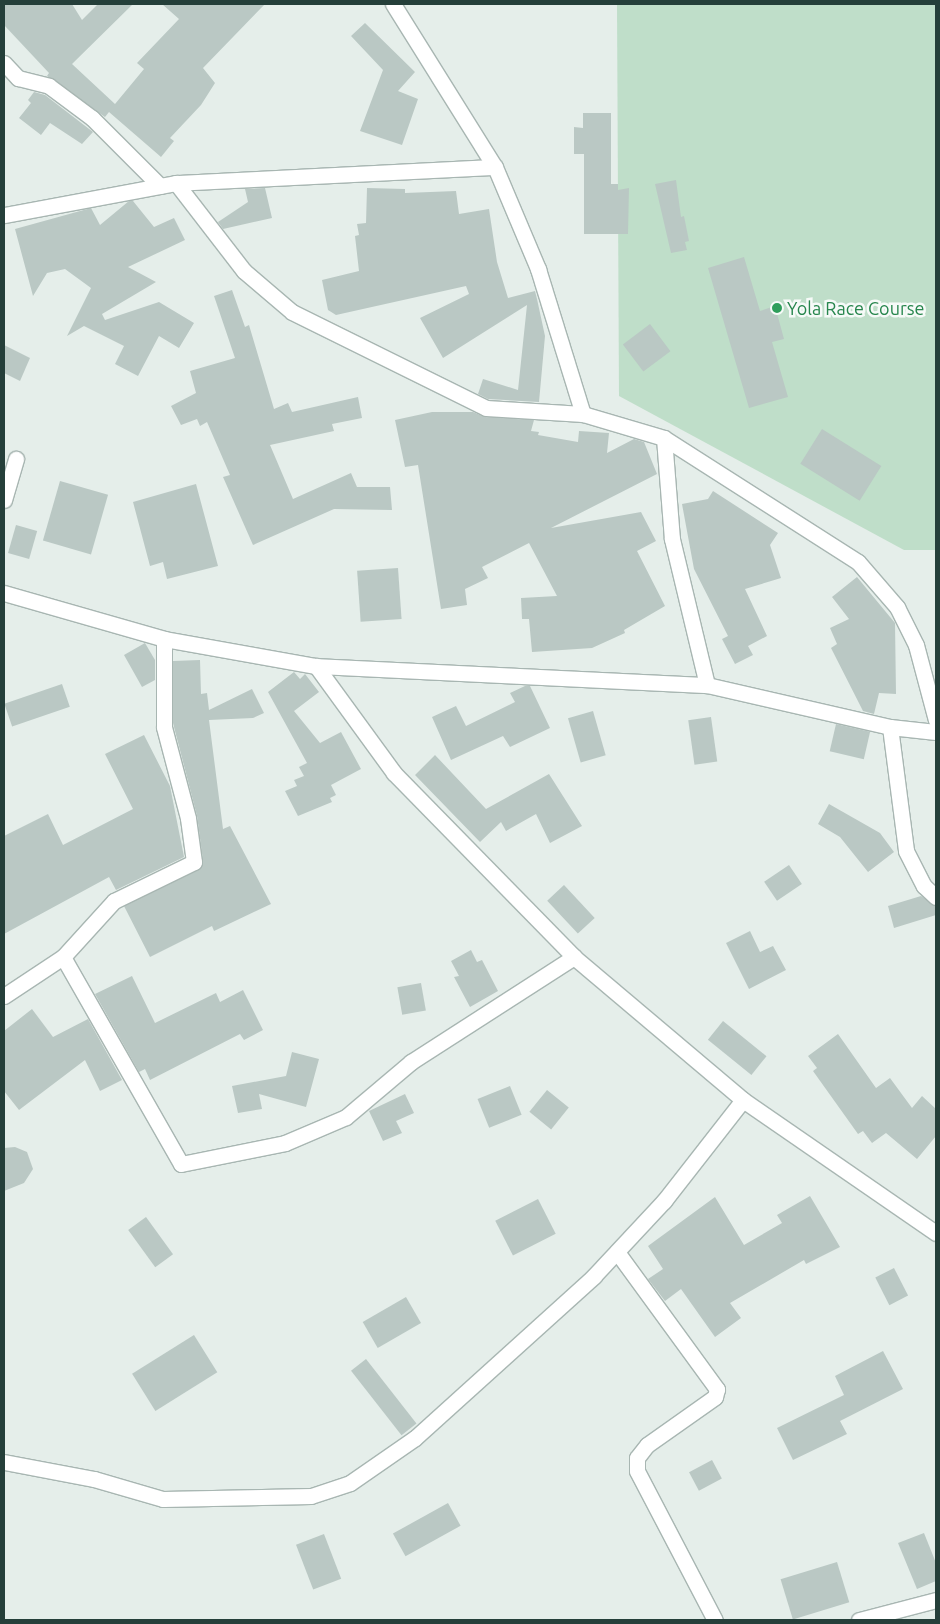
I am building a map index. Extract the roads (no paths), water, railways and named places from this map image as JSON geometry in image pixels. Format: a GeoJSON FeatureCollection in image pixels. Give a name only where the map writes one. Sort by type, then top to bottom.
{"type":"FeatureCollection","features":[{"type":"Feature","properties":{"kind":"street"},"geometry":{"type":"LineString","coordinates":[[394,4],[495,167],[538,269],[584,414]]}},
{"type":"Feature","properties":{"kind":"street"},"geometry":{"type":"LineString","coordinates":[[4,63],[18,78],[49,86],[92,118],[160,186]]}},
{"type":"Feature","properties":{"kind":"street"},"geometry":{"type":"LineString","coordinates":[[4,215],[176,183],[495,167]]}},
{"type":"Feature","properties":{"kind":"street"},"geometry":{"type":"LineString","coordinates":[[176,183],[244,271],[292,312],[486,408],[584,414],[664,438],[858,562],[897,607],[916,644],[936,720]]}},
{"type":"Feature","properties":{"kind":"street"},"geometry":{"type":"LineString","coordinates":[[664,438],[672,539],[707,685]]}},
{"type":"Feature","properties":{"kind":"street"},"geometry":{"type":"LineString","coordinates":[[4,500],[16,459]]}},
{"type":"Feature","properties":{"kind":"street"},"geometry":{"type":"LineString","coordinates":[[4,592],[164,639],[316,666],[707,685],[890,726],[936,732]]}},
{"type":"Feature","properties":{"kind":"street"},"geometry":{"type":"LineString","coordinates":[[4,996],[63,956],[114,901],[194,862],[188,818],[164,727],[164,639]]}},
{"type":"Feature","properties":{"kind":"street"},"geometry":{"type":"LineString","coordinates":[[316,666],[394,774],[574,958],[743,1100],[936,1233]]}},
{"type":"Feature","properties":{"kind":"street"},"geometry":{"type":"LineString","coordinates":[[890,726],[906,851],[924,886],[936,897]]}},
{"type":"Feature","properties":{"kind":"street"},"geometry":{"type":"LineString","coordinates":[[63,956],[181,1164],[285,1143],[346,1116],[411,1062],[574,958]]}},
{"type":"Feature","properties":{"kind":"street"},"geometry":{"type":"LineString","coordinates":[[4,1462],[94,1479],[163,1499],[311,1496],[350,1483],[415,1438],[594,1276],[664,1201],[743,1100]]}},
{"type":"Feature","properties":{"kind":"street"},"geometry":{"type":"LineString","coordinates":[[617,1252],[717,1389],[715,1397],[647,1445],[636,1458],[637,1472],[715,1620]]}},
{"type":"Feature","properties":{"kind":"street"},"geometry":{"type":"LineString","coordinates":[[859,1620],[936,1600]]}},
{"type":"Feature","properties":{"kind":"place","name":"Yola Race Course"},"geometry":{"type":"Point","coordinates":[777,308]}}]}
